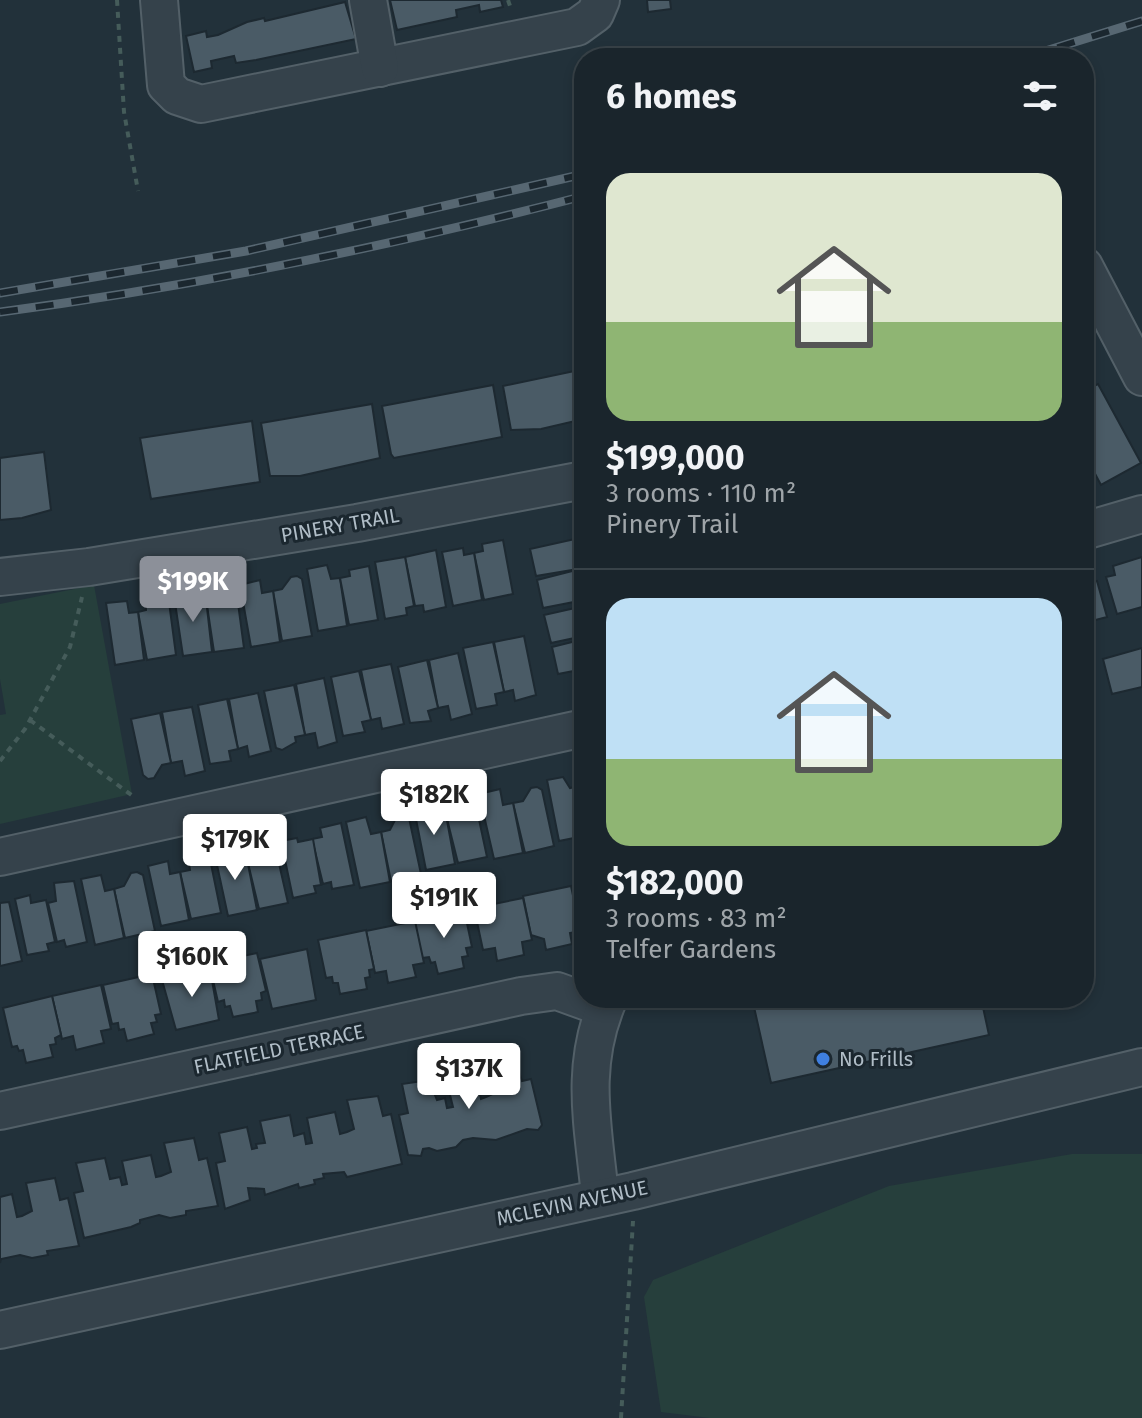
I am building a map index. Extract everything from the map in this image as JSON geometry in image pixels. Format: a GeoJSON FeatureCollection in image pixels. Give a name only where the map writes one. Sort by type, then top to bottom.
{"type":"FeatureCollection","features":[{"type":"Feature","properties":{"kind":"street"},"geometry":{"type":"LineString","coordinates":[[159,0],[166,85],[177,96],[191,103],[207,104],[577,27],[595,14],[601,0]]}},
{"type":"Feature","properties":{"kind":"street"},"geometry":{"type":"LineString","coordinates":[[368,0],[380,68]]}},
{"type":"Feature","properties":{"kind":"street"},"geometry":{"type":"LineString","coordinates":[[1094,285],[1142,377]]}},
{"type":"Feature","properties":{"kind":"street","name":"PINERY TRAIL"},"geometry":{"type":"LineString","coordinates":[[0,577],[89,567],[357,523],[574,482]]}},
{"type":"Feature","properties":{"kind":"street"},"geometry":{"type":"LineString","coordinates":[[1094,528],[1142,514]]}},
{"type":"Feature","properties":{"kind":"street"},"geometry":{"type":"LineString","coordinates":[[0,857],[574,730]]}},
{"type":"Feature","properties":{"kind":"street","name":"FLATFIELD TERRACE"},"geometry":{"type":"LineString","coordinates":[[0,1111],[521,996],[557,991],[574,995]]}},
{"type":"Feature","properties":{"kind":"street"},"geometry":{"type":"LineString","coordinates":[[605,1008],[591,1053],[588,1090],[617,1193]]}},
{"type":"Feature","properties":{"kind":"street","name":"MCLEVIN AVENUE"},"geometry":{"type":"LineString","coordinates":[[0,1330],[617,1193],[1142,1067]]}},
{"type":"Feature","properties":{"kind":"path"},"geometry":{"type":"LineString","coordinates":[[117,0],[124,112],[138,191]]}},
{"type":"Feature","properties":{"kind":"path"},"geometry":{"type":"LineString","coordinates":[[0,761],[30,720],[70,647],[89,567]]}},
{"type":"Feature","properties":{"kind":"path"},"geometry":{"type":"LineString","coordinates":[[30,720],[167,822]]}},
{"type":"Feature","properties":{"kind":"path"},"geometry":{"type":"LineString","coordinates":[[617,1193],[621,1418]]}},
{"type":"Feature","properties":{"kind":"green space"},"geometry":{"type":"Polygon","coordinates":[[[94,585],[132,794],[0,824],[0,715],[6,714],[0,679],[0,604],[94,585]]]}},
{"type":"Feature","properties":{"kind":"green space"},"geometry":{"type":"Polygon","coordinates":[[[1072,1154],[1142,1154],[1142,1418],[710,1418],[661,1412],[644,1297],[653,1280],[889,1186],[1072,1154]]]}},
{"type":"Feature","properties":{"kind":"building"},"geometry":{"type":"Polygon","coordinates":[[[390,0],[501,0],[503,7],[480,12],[479,5],[456,10],[457,17],[397,30],[390,0]]]}},
{"type":"Feature","properties":{"kind":"building"},"geometry":{"type":"Polygon","coordinates":[[[647,0],[670,0],[671,9],[648,12],[647,0]]]}},
{"type":"Feature","properties":{"kind":"building"},"geometry":{"type":"Polygon","coordinates":[[[345,2],[356,39],[236,63],[234,56],[211,61],[212,68],[194,72],[186,36],[206,31],[207,37],[218,35],[247,22],[264,18],[265,21],[345,2]]]}},
{"type":"Feature","properties":{"kind":"building"},"geometry":{"type":"Polygon","coordinates":[[[574,371],[574,421],[541,429],[511,430],[503,386],[574,371]]]}},
{"type":"Feature","properties":{"kind":"building"},"geometry":{"type":"Polygon","coordinates":[[[1098,384],[1141,463],[1101,485],[1094,472],[1094,386],[1098,384]]]}},
{"type":"Feature","properties":{"kind":"building"},"geometry":{"type":"Polygon","coordinates":[[[493,385],[502,437],[394,458],[391,454],[382,406],[493,385]]]}},
{"type":"Feature","properties":{"kind":"building"},"geometry":{"type":"Polygon","coordinates":[[[372,404],[380,458],[300,476],[270,476],[261,423],[372,404]]]}},
{"type":"Feature","properties":{"kind":"building"},"geometry":{"type":"Polygon","coordinates":[[[252,421],[260,482],[151,499],[140,438],[252,421]]]}},
{"type":"Feature","properties":{"kind":"building"},"geometry":{"type":"Polygon","coordinates":[[[44,452],[51,510],[0,520],[0,458],[44,452]]]}},
{"type":"Feature","properties":{"kind":"building"},"geometry":{"type":"Polygon","coordinates":[[[574,539],[574,570],[536,576],[530,549],[574,539]]]}},
{"type":"Feature","properties":{"kind":"building"},"geometry":{"type":"Polygon","coordinates":[[[503,540],[513,594],[484,600],[474,553],[483,551],[482,544],[503,540]]]}},
{"type":"Feature","properties":{"kind":"building"},"geometry":{"type":"Polygon","coordinates":[[[463,548],[464,555],[474,553],[482,600],[453,606],[442,552],[463,548]]]}},
{"type":"Feature","properties":{"kind":"building"},"geometry":{"type":"Polygon","coordinates":[[[436,550],[446,607],[424,612],[423,605],[415,606],[405,557],[436,550]]]}},
{"type":"Feature","properties":{"kind":"building"},"geometry":{"type":"Polygon","coordinates":[[[405,557],[414,606],[406,608],[407,615],[385,619],[375,562],[405,557]]]}},
{"type":"Feature","properties":{"kind":"building"},"geometry":{"type":"Polygon","coordinates":[[[1142,557],[1142,607],[1117,614],[1106,577],[1115,575],[1113,566],[1142,557]]]}},
{"type":"Feature","properties":{"kind":"building"},"geometry":{"type":"Polygon","coordinates":[[[327,565],[331,579],[340,578],[347,626],[318,631],[307,569],[327,565]]]}},
{"type":"Feature","properties":{"kind":"building"},"geometry":{"type":"Polygon","coordinates":[[[369,566],[378,620],[349,625],[340,578],[350,576],[349,570],[369,566]]]}},
{"type":"Feature","properties":{"kind":"building"},"geometry":{"type":"Polygon","coordinates":[[[574,571],[574,602],[543,608],[537,580],[574,571]]]}},
{"type":"Feature","properties":{"kind":"building"},"geometry":{"type":"Polygon","coordinates":[[[291,577],[302,579],[312,636],[282,641],[273,591],[282,589],[291,577]]]}},
{"type":"Feature","properties":{"kind":"building"},"geometry":{"type":"Polygon","coordinates":[[[260,580],[262,593],[273,591],[280,642],[251,647],[240,585],[260,580]]]}},
{"type":"Feature","properties":{"kind":"building"},"geometry":{"type":"Polygon","coordinates":[[[1097,581],[1107,617],[1094,620],[1094,582],[1097,581]]]}},
{"type":"Feature","properties":{"kind":"building"},"geometry":{"type":"Polygon","coordinates":[[[236,588],[244,648],[214,652],[206,599],[212,598],[211,590],[236,588]]]}},
{"type":"Feature","properties":{"kind":"building"},"geometry":{"type":"Polygon","coordinates":[[[196,592],[197,600],[206,599],[212,652],[183,656],[174,596],[196,592]]]}},
{"type":"Feature","properties":{"kind":"building"},"geometry":{"type":"Polygon","coordinates":[[[164,597],[164,602],[169,602],[176,655],[147,660],[138,612],[146,610],[145,600],[164,597]]]}},
{"type":"Feature","properties":{"kind":"building"},"geometry":{"type":"Polygon","coordinates":[[[127,601],[129,613],[138,612],[144,660],[115,665],[106,603],[127,601]]]}},
{"type":"Feature","properties":{"kind":"building"},"geometry":{"type":"Polygon","coordinates":[[[574,608],[574,638],[551,643],[544,615],[574,608]]]}},
{"type":"Feature","properties":{"kind":"building"},"geometry":{"type":"Polygon","coordinates":[[[524,636],[536,695],[515,701],[513,690],[504,692],[494,642],[524,636]]]}},
{"type":"Feature","properties":{"kind":"building"},"geometry":{"type":"Polygon","coordinates":[[[493,642],[504,692],[495,694],[497,705],[476,709],[463,648],[493,642]]]}},
{"type":"Feature","properties":{"kind":"building"},"geometry":{"type":"Polygon","coordinates":[[[574,642],[574,671],[558,674],[552,647],[574,642]]]}},
{"type":"Feature","properties":{"kind":"building"},"geometry":{"type":"Polygon","coordinates":[[[1142,648],[1142,687],[1112,694],[1103,659],[1142,648]]]}},
{"type":"Feature","properties":{"kind":"building"},"geometry":{"type":"Polygon","coordinates":[[[458,653],[472,714],[451,720],[448,706],[438,708],[429,660],[458,653]]]}},
{"type":"Feature","properties":{"kind":"building"},"geometry":{"type":"Polygon","coordinates":[[[427,660],[438,708],[428,711],[431,721],[410,723],[398,667],[427,660]]]}},
{"type":"Feature","properties":{"kind":"building"},"geometry":{"type":"Polygon","coordinates":[[[391,664],[404,724],[382,729],[380,718],[371,720],[361,670],[391,664]]]}},
{"type":"Feature","properties":{"kind":"building"},"geometry":{"type":"Polygon","coordinates":[[[359,671],[371,720],[362,722],[365,732],[343,736],[331,677],[359,671]]]}},
{"type":"Feature","properties":{"kind":"building"},"geometry":{"type":"Polygon","coordinates":[[[324,678],[337,742],[318,748],[315,733],[305,735],[296,684],[324,678]]]}},
{"type":"Feature","properties":{"kind":"building"},"geometry":{"type":"Polygon","coordinates":[[[294,685],[305,735],[295,737],[296,742],[282,750],[276,748],[264,691],[294,685]]]}},
{"type":"Feature","properties":{"kind":"building"},"geometry":{"type":"Polygon","coordinates":[[[258,693],[271,751],[249,757],[247,746],[238,749],[229,699],[258,693]]]}},
{"type":"Feature","properties":{"kind":"building"},"geometry":{"type":"Polygon","coordinates":[[[227,699],[238,749],[229,751],[231,761],[210,764],[198,705],[227,699]]]}},
{"type":"Feature","properties":{"kind":"building"},"geometry":{"type":"Polygon","coordinates":[[[192,707],[205,771],[185,776],[182,761],[171,763],[162,712],[192,707]]]}},
{"type":"Feature","properties":{"kind":"building"},"geometry":{"type":"Polygon","coordinates":[[[160,713],[171,763],[162,765],[154,778],[148,779],[143,775],[131,719],[160,713]]]}},
{"type":"Feature","properties":{"kind":"building"},"geometry":{"type":"Polygon","coordinates":[[[563,777],[570,788],[574,787],[574,838],[559,841],[547,780],[563,777]]]}},
{"type":"Feature","properties":{"kind":"building"},"geometry":{"type":"Polygon","coordinates":[[[531,788],[542,790],[554,846],[525,853],[513,803],[523,801],[531,788]]]}},
{"type":"Feature","properties":{"kind":"building"},"geometry":{"type":"Polygon","coordinates":[[[500,789],[503,805],[513,803],[523,853],[494,859],[479,794],[500,789]]]}},
{"type":"Feature","properties":{"kind":"building"},"geometry":{"type":"Polygon","coordinates":[[[474,796],[487,857],[458,863],[446,815],[456,813],[453,800],[474,796]]]}},
{"type":"Feature","properties":{"kind":"building"},"geometry":{"type":"Polygon","coordinates":[[[436,802],[437,817],[446,815],[455,864],[426,870],[414,809],[436,802]]]}},
{"type":"Feature","properties":{"kind":"building"},"geometry":{"type":"Polygon","coordinates":[[[397,816],[409,818],[421,874],[391,881],[381,832],[390,830],[397,816]]]}},
{"type":"Feature","properties":{"kind":"building"},"geometry":{"type":"Polygon","coordinates":[[[366,817],[371,834],[381,832],[390,882],[360,888],[346,822],[366,817]]]}},
{"type":"Feature","properties":{"kind":"building"},"geometry":{"type":"Polygon","coordinates":[[[341,823],[354,885],[332,889],[331,882],[323,884],[312,839],[322,837],[320,828],[341,823]]]}},
{"type":"Feature","properties":{"kind":"building"},"geometry":{"type":"Polygon","coordinates":[[[297,838],[298,842],[313,839],[321,885],[314,886],[316,893],[293,898],[281,841],[297,838]]]}},
{"type":"Feature","properties":{"kind":"building"},"geometry":{"type":"Polygon","coordinates":[[[265,844],[275,846],[288,903],[259,909],[247,859],[257,857],[265,844]]]}},
{"type":"Feature","properties":{"kind":"building"},"geometry":{"type":"Polygon","coordinates":[[[234,847],[237,861],[247,859],[257,910],[228,916],[214,851],[234,847]]]}},
{"type":"Feature","properties":{"kind":"building"},"geometry":{"type":"Polygon","coordinates":[[[210,859],[221,913],[191,919],[180,872],[190,870],[189,864],[210,859]]]}},
{"type":"Feature","properties":{"kind":"building"},"geometry":{"type":"Polygon","coordinates":[[[168,861],[170,874],[180,872],[189,920],[161,926],[148,866],[168,861]]]}},
{"type":"Feature","properties":{"kind":"building"},"geometry":{"type":"Polygon","coordinates":[[[131,873],[143,875],[155,931],[125,938],[114,889],[124,886],[131,873]]]}},
{"type":"Feature","properties":{"kind":"building"},"geometry":{"type":"Polygon","coordinates":[[[101,875],[105,891],[114,889],[124,938],[95,945],[81,879],[101,875]]]}},
{"type":"Feature","properties":{"kind":"building"},"geometry":{"type":"Polygon","coordinates":[[[74,881],[87,942],[66,947],[64,940],[57,942],[48,903],[56,901],[54,883],[74,881]]]}},
{"type":"Feature","properties":{"kind":"building"},"geometry":{"type":"Polygon","coordinates":[[[571,886],[574,900],[574,932],[570,933],[572,944],[546,950],[544,939],[531,935],[523,896],[571,886]]]}},
{"type":"Feature","properties":{"kind":"building"},"geometry":{"type":"Polygon","coordinates":[[[30,895],[31,903],[46,900],[55,942],[47,944],[49,951],[27,955],[15,899],[30,895]]]}},
{"type":"Feature","properties":{"kind":"building"},"geometry":{"type":"Polygon","coordinates":[[[523,898],[532,940],[522,942],[524,955],[497,961],[495,948],[483,950],[474,908],[523,898]]]}},
{"type":"Feature","properties":{"kind":"building"},"geometry":{"type":"Polygon","coordinates":[[[9,902],[22,961],[0,966],[0,903],[9,902]]]}},
{"type":"Feature","properties":{"kind":"building"},"geometry":{"type":"Polygon","coordinates":[[[464,909],[472,947],[466,948],[468,956],[462,957],[464,968],[438,974],[435,962],[431,963],[429,957],[422,958],[414,919],[464,909]]]}},
{"type":"Feature","properties":{"kind":"building"},"geometry":{"type":"Polygon","coordinates":[[[415,921],[424,963],[413,965],[416,977],[388,983],[386,971],[375,973],[366,931],[415,921]]]}},
{"type":"Feature","properties":{"kind":"building"},"geometry":{"type":"Polygon","coordinates":[[[366,930],[374,969],[369,970],[370,977],[365,978],[367,989],[340,994],[338,983],[333,983],[332,977],[326,978],[318,940],[366,930]]]}},
{"type":"Feature","properties":{"kind":"building"},"geometry":{"type":"Polygon","coordinates":[[[307,949],[316,1000],[272,1009],[260,959],[307,949]]]}},
{"type":"Feature","properties":{"kind":"building"},"geometry":{"type":"Polygon","coordinates":[[[257,953],[266,991],[261,993],[262,1000],[256,1001],[258,1012],[233,1017],[230,1006],[225,1007],[224,1000],[218,1002],[209,963],[257,953]]]}},
{"type":"Feature","properties":{"kind":"building"},"geometry":{"type":"Polygon","coordinates":[[[210,969],[219,1020],[176,1030],[162,980],[210,969]]]}},
{"type":"Feature","properties":{"kind":"building"},"geometry":{"type":"Polygon","coordinates":[[[152,974],[161,1014],[155,1015],[157,1022],[151,1023],[154,1034],[127,1041],[124,1029],[119,1030],[118,1023],[112,1024],[103,985],[152,974]]]}},
{"type":"Feature","properties":{"kind":"building"},"geometry":{"type":"Polygon","coordinates":[[[101,985],[111,1029],[101,1031],[104,1043],[76,1050],[73,1036],[62,1039],[52,996],[101,985]]]}},
{"type":"Feature","properties":{"kind":"building"},"geometry":{"type":"Polygon","coordinates":[[[52,996],[61,1035],[55,1038],[56,1044],[50,1045],[53,1057],[26,1063],[23,1050],[12,1047],[3,1008],[52,996]]]}},
{"type":"Feature","properties":{"kind":"building","name":"No Frills"},"geometry":{"type":"Polygon","coordinates":[[[754,1008],[983,1008],[989,1035],[771,1083],[754,1008]]]}},
{"type":"Feature","properties":{"kind":"building"},"geometry":{"type":"Polygon","coordinates":[[[515,1059],[522,1081],[531,1079],[542,1125],[538,1130],[527,1129],[496,1140],[473,1138],[463,1140],[456,1147],[437,1151],[423,1149],[421,1156],[408,1155],[399,1115],[408,1113],[402,1084],[429,1080],[437,1100],[445,1098],[447,1108],[453,1107],[447,1083],[476,1076],[481,1099],[495,1093],[488,1065],[515,1059]]]}},
{"type":"Feature","properties":{"kind":"building"},"geometry":{"type":"Polygon","coordinates":[[[378,1096],[383,1116],[391,1114],[402,1164],[347,1177],[344,1172],[323,1174],[324,1178],[314,1180],[315,1184],[299,1188],[298,1184],[265,1195],[264,1189],[248,1188],[250,1200],[225,1209],[216,1163],[225,1161],[219,1133],[247,1127],[252,1149],[257,1148],[256,1144],[265,1143],[260,1121],[290,1115],[294,1136],[304,1133],[306,1144],[312,1143],[307,1118],[335,1112],[340,1134],[347,1132],[354,1129],[347,1100],[378,1096]]]}},
{"type":"Feature","properties":{"kind":"building"},"geometry":{"type":"Polygon","coordinates":[[[194,1138],[199,1160],[207,1158],[218,1206],[186,1211],[186,1215],[170,1218],[159,1215],[140,1220],[131,1227],[84,1238],[74,1193],[83,1191],[76,1163],[105,1158],[110,1179],[120,1177],[122,1185],[127,1184],[122,1161],[151,1155],[156,1177],[161,1176],[171,1172],[164,1143],[194,1138]]]}},
{"type":"Feature","properties":{"kind":"building"},"geometry":{"type":"Polygon","coordinates":[[[55,1178],[60,1200],[68,1198],[79,1246],[47,1251],[48,1255],[32,1258],[20,1255],[1,1259],[0,1263],[0,1197],[12,1194],[17,1217],[22,1216],[32,1211],[26,1183],[55,1178]]]}},
{"type":"Feature","properties":{"kind":"railway"},"geometry":{"type":"LineString","coordinates":[[1055,48],[1142,21]]}},
{"type":"Feature","properties":{"kind":"railway"},"geometry":{"type":"LineString","coordinates":[[0,293],[246,251],[574,176]]}},
{"type":"Feature","properties":{"kind":"railway"},"geometry":{"type":"LineString","coordinates":[[0,312],[148,290],[294,263],[574,198]]}},
{"type":"Feature","properties":{"kind":"place","name":"No Frills"},"geometry":{"type":"Point","coordinates":[823,1059]}}]}
